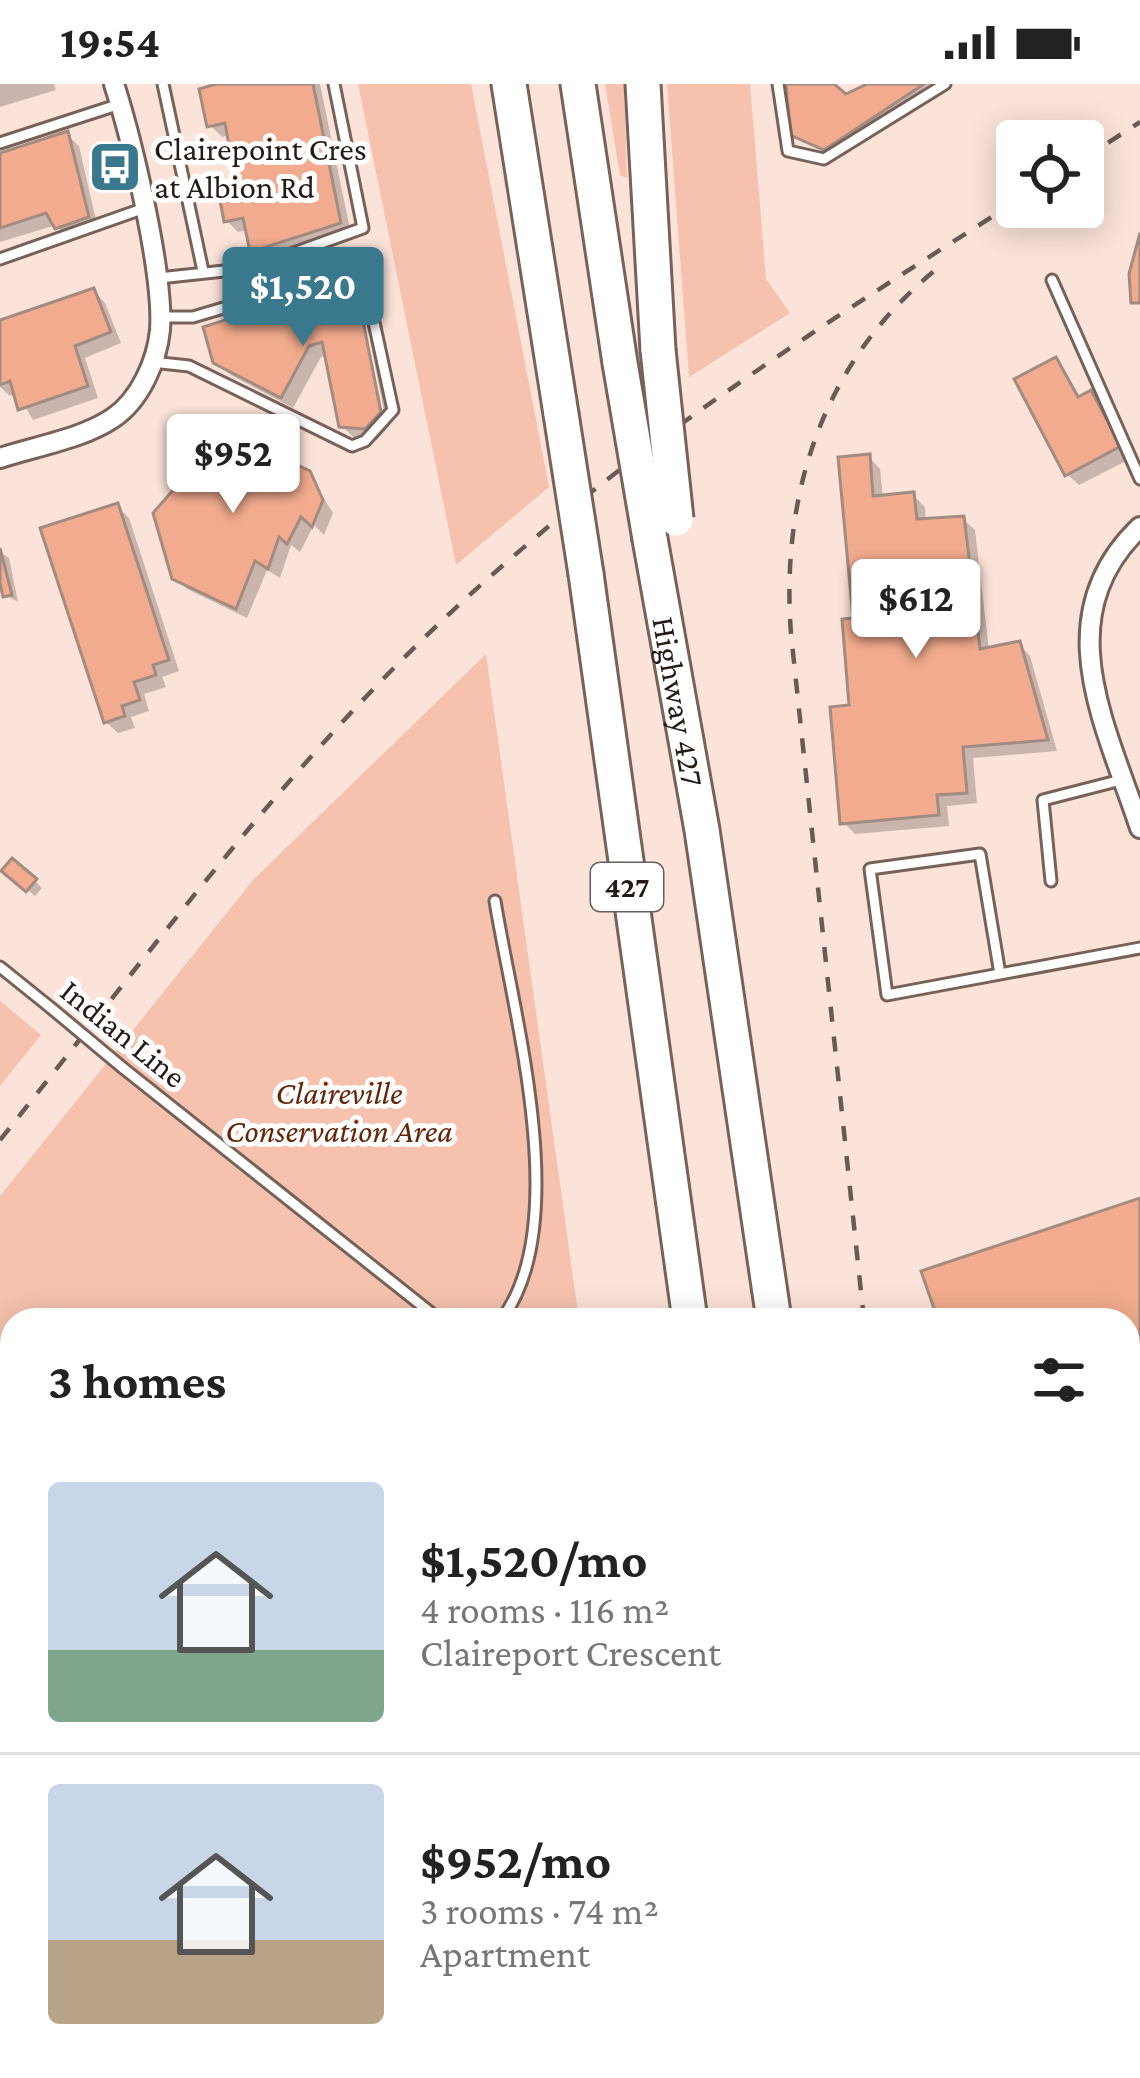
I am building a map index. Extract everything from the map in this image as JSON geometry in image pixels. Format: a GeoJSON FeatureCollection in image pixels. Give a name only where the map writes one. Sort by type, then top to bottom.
{"type":"FeatureCollection","features":[{"type":"Feature","properties":{"kind":"highway","name":"427"},"geometry":{"type":"LineString","coordinates":[[509,84],[586,574],[688,1308]]}},
{"type":"Feature","properties":{"kind":"highway","name":"Highway 427"},"geometry":{"type":"LineString","coordinates":[[578,84],[620,363],[663,529],[665,611],[772,1308]]}},
{"type":"Feature","properties":{"kind":"highway"},"geometry":{"type":"LineString","coordinates":[[643,84],[663,529]]}},
{"type":"Feature","properties":{"kind":"street"},"geometry":{"type":"LineString","coordinates":[[0,458],[116,417],[139,391],[152,362],[160,316],[116,89]]}},
{"type":"Feature","properties":{"kind":"street"},"geometry":{"type":"LineString","coordinates":[[1140,527],[1116,550],[1086,628],[1091,676],[1140,828]]}},
{"type":"Feature","properties":{"kind":"lane"},"geometry":{"type":"LineString","coordinates":[[163,84],[203,271]]}},
{"type":"Feature","properties":{"kind":"lane"},"geometry":{"type":"LineString","coordinates":[[154,280],[252,268],[363,228],[334,84]]}},
{"type":"Feature","properties":{"kind":"lane"},"geometry":{"type":"LineString","coordinates":[[778,84],[788,151],[824,159],[945,84]]}},
{"type":"Feature","properties":{"kind":"lane"},"geometry":{"type":"LineString","coordinates":[[0,143],[116,89]]}},
{"type":"Feature","properties":{"kind":"lane"},"geometry":{"type":"LineString","coordinates":[[0,259],[142,209]]}},
{"type":"Feature","properties":{"kind":"lane"},"geometry":{"type":"LineString","coordinates":[[152,362],[189,366],[352,446],[364,441],[393,410],[362,268],[193,317],[160,316]]}},
{"type":"Feature","properties":{"kind":"lane"},"geometry":{"type":"LineString","coordinates":[[1052,280],[1140,479]]}},
{"type":"Feature","properties":{"kind":"lane"},"geometry":{"type":"LineString","coordinates":[[1052,881],[1043,800],[1124,779]]}},
{"type":"Feature","properties":{"kind":"lane"},"geometry":{"type":"LineString","coordinates":[[1000,974],[980,854],[870,869],[887,995],[1140,948]]}},
{"type":"Feature","properties":{"kind":"lane"},"geometry":{"type":"LineString","coordinates":[[495,902],[538,1200],[530,1256],[506,1308]]}},
{"type":"Feature","properties":{"kind":"lane","name":"Indian Line"},"geometry":{"type":"LineString","coordinates":[[0,967],[425,1308]]}},
{"type":"Feature","properties":{"kind":"green space"},"geometry":{"type":"Polygon","coordinates":[[[358,84],[471,84],[549,487],[456,565],[358,84]]]}},
{"type":"Feature","properties":{"kind":"green space"},"geometry":{"type":"Polygon","coordinates":[[[605,84],[624,84],[627,178],[620,175],[605,84]]]}},
{"type":"Feature","properties":{"kind":"green space"},"geometry":{"type":"Polygon","coordinates":[[[667,84],[750,84],[766,279],[790,313],[689,377],[667,84]]]}},
{"type":"Feature","properties":{"kind":"green space","name":"Claireville Conservation Area"},"geometry":{"type":"Polygon","coordinates":[[[486,654],[577,1308],[0,1308],[0,1196],[254,879],[486,654]]]}},
{"type":"Feature","properties":{"kind":"green space"},"geometry":{"type":"Polygon","coordinates":[[[0,1001],[41,1035],[0,1086],[0,1001]]]}},
{"type":"Feature","properties":{"kind":"building"},"geometry":{"type":"Polygon","coordinates":[[[216,84],[313,84],[341,223],[250,252],[243,218],[224,222],[217,184],[235,180],[225,123],[207,127],[199,89],[216,84]]]}},
{"type":"Feature","properties":{"kind":"building"},"geometry":{"type":"Polygon","coordinates":[[[786,84],[834,84],[846,94],[867,84],[924,84],[824,150],[790,135],[786,84]]]}},
{"type":"Feature","properties":{"kind":"building"},"geometry":{"type":"Polygon","coordinates":[[[68,131],[89,217],[55,229],[46,213],[0,228],[0,153],[68,131]]]}},
{"type":"Feature","properties":{"kind":"building"},"geometry":{"type":"Polygon","coordinates":[[[1140,233],[1140,303],[1131,303],[1129,274],[1140,233]]]}},
{"type":"Feature","properties":{"kind":"building"},"geometry":{"type":"Polygon","coordinates":[[[339,284],[358,296],[381,412],[365,429],[339,427],[322,342],[309,346],[281,398],[213,363],[203,327],[339,284]]]}},
{"type":"Feature","properties":{"kind":"building"},"geometry":{"type":"Polygon","coordinates":[[[94,288],[111,332],[75,346],[88,386],[18,410],[10,381],[0,385],[0,320],[94,288]]]}},
{"type":"Feature","properties":{"kind":"building"},"geometry":{"type":"Polygon","coordinates":[[[1056,357],[1078,397],[1091,390],[1121,446],[1065,476],[1014,379],[1056,357]]]}},
{"type":"Feature","properties":{"kind":"building"},"geometry":{"type":"Polygon","coordinates":[[[224,432],[310,471],[323,500],[312,527],[301,517],[287,544],[279,537],[268,569],[255,561],[236,609],[172,579],[153,513],[224,432]]]}},
{"type":"Feature","properties":{"kind":"building"},"geometry":{"type":"Polygon","coordinates":[[[870,454],[873,496],[914,492],[917,519],[964,516],[980,649],[1020,641],[1048,740],[963,747],[967,793],[937,795],[939,815],[840,824],[830,707],[849,705],[842,619],[853,618],[838,457],[870,454]]]}},
{"type":"Feature","properties":{"kind":"building"},"geometry":{"type":"Polygon","coordinates":[[[118,503],[169,660],[153,665],[156,675],[134,682],[140,700],[122,706],[125,716],[104,723],[40,528],[118,503]]]}},
{"type":"Feature","properties":{"kind":"building"},"geometry":{"type":"Polygon","coordinates":[[[0,548],[12,595],[3,597],[0,583],[0,548]]]}},
{"type":"Feature","properties":{"kind":"building"},"geometry":{"type":"Polygon","coordinates":[[[12,858],[37,879],[26,892],[1,871],[12,858]]]}},
{"type":"Feature","properties":{"kind":"building"},"geometry":{"type":"Polygon","coordinates":[[[1140,1198],[1140,1308],[934,1308],[921,1271],[1140,1198]]]}},
{"type":"Feature","properties":{"kind":"railway"},"geometry":{"type":"LineString","coordinates":[[1104,145],[1140,122]]}},
{"type":"Feature","properties":{"kind":"railway"},"geometry":{"type":"LineString","coordinates":[[0,1140],[270,804],[447,616],[581,500],[722,395],[996,215]]}},
{"type":"Feature","properties":{"kind":"railway"},"geometry":{"type":"LineString","coordinates":[[863,1308],[791,634],[790,580],[803,477],[841,383],[868,340],[902,300],[943,264]]}},
{"type":"Feature","properties":{"kind":"place","name":"Clairepoint Cres at Albion Rd"},"geometry":{"type":"Point","coordinates":[115,167]}}]}
